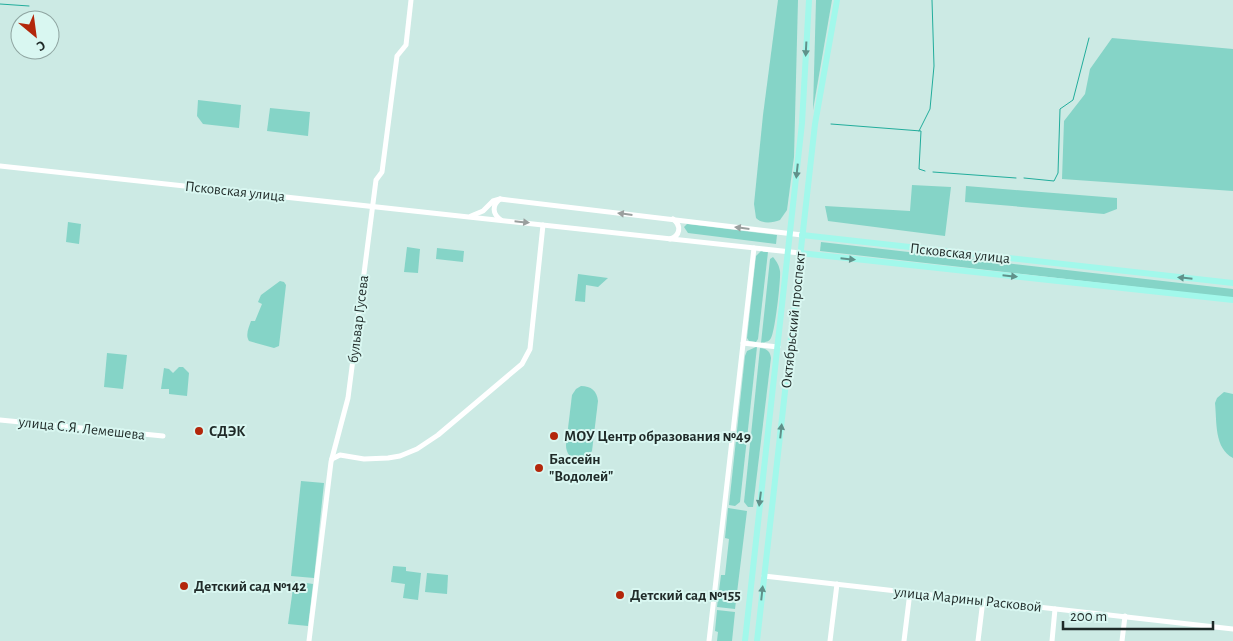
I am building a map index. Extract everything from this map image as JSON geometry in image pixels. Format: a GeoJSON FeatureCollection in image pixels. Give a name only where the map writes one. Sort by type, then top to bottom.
{"type":"FeatureCollection","features":[{"type":"Feature","properties":{"kind":"main road","name":"Октябрьский проспект"},"geometry":{"type":"LineString","coordinates":[[745,641],[802,123],[809,0]]}},
{"type":"Feature","properties":{"kind":"main road","name":"Октябрьский проспект"},"geometry":{"type":"LineString","coordinates":[[756,641],[815,124],[837,0]]}},
{"type":"Feature","properties":{"kind":"main road","name":"Псковская улица"},"geometry":{"type":"LineString","coordinates":[[802,235],[1233,283]]}},
{"type":"Feature","properties":{"kind":"main road","name":"Псковская улица"},"geometry":{"type":"LineString","coordinates":[[800,253],[1233,300]]}},
{"type":"Feature","properties":{"kind":"street","name":"бульвар Гусева"},"geometry":{"type":"LineString","coordinates":[[309,641],[331,462],[348,398],[376,180],[382,172],[397,56],[406,46],[411,0]]}},
{"type":"Feature","properties":{"kind":"street","name":"Псковская улица"},"geometry":{"type":"LineString","coordinates":[[0,166],[800,253]]}},
{"type":"Feature","properties":{"kind":"street","name":"Псковская улица"},"geometry":{"type":"LineString","coordinates":[[500,199],[802,235]]}},
{"type":"Feature","properties":{"kind":"street"},"geometry":{"type":"LineString","coordinates":[[469,217],[483,211],[493,201],[500,199]]}},
{"type":"Feature","properties":{"kind":"street"},"geometry":{"type":"LineString","coordinates":[[500,199],[494,209],[496,216],[501,220]]}},
{"type":"Feature","properties":{"kind":"street"},"geometry":{"type":"LineString","coordinates":[[669,239],[676,236],[679,231],[678,224],[673,219]]}},
{"type":"Feature","properties":{"kind":"street"},"geometry":{"type":"LineString","coordinates":[[688,221],[682,225],[680,232],[683,238],[688,241]]}},
{"type":"Feature","properties":{"kind":"street"},"geometry":{"type":"LineString","coordinates":[[331,462],[334,457],[339,455],[364,459],[381,459],[400,456],[417,449],[438,435],[524,363],[530,349],[543,225]]}},
{"type":"Feature","properties":{"kind":"street"},"geometry":{"type":"LineString","coordinates":[[709,641],[754,248]]}},
{"type":"Feature","properties":{"kind":"street"},"geometry":{"type":"LineString","coordinates":[[743,343],[778,347]]}},
{"type":"Feature","properties":{"kind":"street","name":"улица С.Я. Лемешева"},"geometry":{"type":"LineString","coordinates":[[0,420],[164,436]]}},
{"type":"Feature","properties":{"kind":"street","name":"улица Марины Расковой"},"geometry":{"type":"LineString","coordinates":[[764,576],[1233,629]]}},
{"type":"Feature","properties":{"kind":"street"},"geometry":{"type":"LineString","coordinates":[[830,641],[837,584]]}},
{"type":"Feature","properties":{"kind":"street"},"geometry":{"type":"LineString","coordinates":[[904,641],[910,592]]}},
{"type":"Feature","properties":{"kind":"street"},"geometry":{"type":"LineString","coordinates":[[978,641],[983,600]]}},
{"type":"Feature","properties":{"kind":"street"},"geometry":{"type":"LineString","coordinates":[[1052,641],[1056,609]]}},
{"type":"Feature","properties":{"kind":"street"},"geometry":{"type":"LineString","coordinates":[[1122,641],[1125,616]]}},
{"type":"Feature","properties":{"kind":"green space"},"geometry":{"type":"Polygon","coordinates":[[[778,0],[798,0],[794,157],[787,210],[780,220],[767,222],[756,218],[754,204],[778,0]]]}},
{"type":"Feature","properties":{"kind":"green space"},"geometry":{"type":"Polygon","coordinates":[[[816,0],[832,0],[813,110],[816,0]]]}},
{"type":"Feature","properties":{"kind":"green space"},"geometry":{"type":"Polygon","coordinates":[[[1112,38],[1233,49],[1233,191],[1062,179],[1064,121],[1085,94],[1090,69],[1112,38]]]}},
{"type":"Feature","properties":{"kind":"green space"},"geometry":{"type":"Polygon","coordinates":[[[198,100],[241,105],[239,128],[203,124],[197,116],[198,100]]]}},
{"type":"Feature","properties":{"kind":"green space"},"geometry":{"type":"Polygon","coordinates":[[[270,108],[310,112],[308,136],[267,131],[270,108]]]}},
{"type":"Feature","properties":{"kind":"green space"},"geometry":{"type":"Polygon","coordinates":[[[912,185],[951,187],[945,236],[828,221],[825,206],[910,211],[912,185]]]}},
{"type":"Feature","properties":{"kind":"green space"},"geometry":{"type":"Polygon","coordinates":[[[966,186],[1117,198],[1117,209],[1104,214],[965,202],[966,186]]]}},
{"type":"Feature","properties":{"kind":"green space"},"geometry":{"type":"Polygon","coordinates":[[[68,222],[81,224],[79,244],[66,242],[68,222]]]}},
{"type":"Feature","properties":{"kind":"green space"},"geometry":{"type":"Polygon","coordinates":[[[687,224],[777,235],[776,244],[688,233],[684,227],[687,224]]]}},
{"type":"Feature","properties":{"kind":"green space"},"geometry":{"type":"Polygon","coordinates":[[[821,242],[1233,289],[1233,298],[820,251],[821,242]]]}},
{"type":"Feature","properties":{"kind":"green space"},"geometry":{"type":"Polygon","coordinates":[[[407,247],[420,249],[418,273],[404,272],[407,247]]]}},
{"type":"Feature","properties":{"kind":"green space"},"geometry":{"type":"Polygon","coordinates":[[[437,248],[464,251],[463,262],[436,259],[437,248]]]}},
{"type":"Feature","properties":{"kind":"green space"},"geometry":{"type":"Polygon","coordinates":[[[761,251],[768,252],[758,339],[756,342],[749,341],[747,338],[756,256],[761,251]]]}},
{"type":"Feature","properties":{"kind":"green space"},"geometry":{"type":"Polygon","coordinates":[[[773,257],[780,271],[776,316],[771,338],[761,343],[770,259],[773,257]]]}},
{"type":"Feature","properties":{"kind":"green space"},"geometry":{"type":"Polygon","coordinates":[[[578,274],[608,278],[598,287],[586,285],[585,302],[575,301],[578,274]]]}},
{"type":"Feature","properties":{"kind":"green space"},"geometry":{"type":"Polygon","coordinates":[[[280,281],[286,285],[279,346],[274,348],[249,341],[248,331],[251,321],[255,321],[262,304],[258,302],[261,295],[280,281]]]}},
{"type":"Feature","properties":{"kind":"green space"},"geometry":{"type":"Polygon","coordinates":[[[757,347],[740,502],[735,506],[729,505],[745,356],[747,351],[757,347]]]}},
{"type":"Feature","properties":{"kind":"green space"},"geometry":{"type":"Polygon","coordinates":[[[760,348],[768,351],[771,358],[753,507],[748,507],[744,502],[760,348]]]}},
{"type":"Feature","properties":{"kind":"green space"},"geometry":{"type":"Polygon","coordinates":[[[107,353],[127,355],[123,389],[104,387],[107,353]]]}},
{"type":"Feature","properties":{"kind":"green space"},"geometry":{"type":"Polygon","coordinates":[[[179,367],[183,367],[189,373],[187,396],[169,394],[169,389],[161,389],[164,368],[169,369],[173,373],[179,367]]]}},
{"type":"Feature","properties":{"kind":"green space"},"geometry":{"type":"Polygon","coordinates":[[[581,386],[593,390],[598,401],[592,451],[588,456],[580,460],[570,456],[566,445],[572,395],[581,386]]]}},
{"type":"Feature","properties":{"kind":"green space"},"geometry":{"type":"Polygon","coordinates":[[[1224,392],[1233,394],[1233,458],[1222,448],[1218,434],[1215,403],[1217,398],[1224,392]]]}},
{"type":"Feature","properties":{"kind":"green space"},"geometry":{"type":"Polygon","coordinates":[[[301,481],[324,483],[314,578],[291,576],[301,481]]]}},
{"type":"Feature","properties":{"kind":"green space"},"geometry":{"type":"Polygon","coordinates":[[[728,508],[747,511],[735,609],[717,607],[721,575],[725,575],[729,539],[725,538],[728,508]]]}},
{"type":"Feature","properties":{"kind":"green space"},"geometry":{"type":"Polygon","coordinates":[[[393,566],[406,567],[406,571],[421,573],[418,600],[403,598],[405,584],[391,582],[393,566]]]}},
{"type":"Feature","properties":{"kind":"green space"},"geometry":{"type":"Polygon","coordinates":[[[427,573],[448,575],[447,594],[425,592],[427,573]]]}},
{"type":"Feature","properties":{"kind":"green space"},"geometry":{"type":"Polygon","coordinates":[[[294,581],[313,584],[308,626],[288,624],[294,581]]]}},
{"type":"Feature","properties":{"kind":"green space"},"geometry":{"type":"Polygon","coordinates":[[[717,610],[735,612],[732,641],[717,641],[718,632],[715,631],[717,610]]]}},
{"type":"Feature","properties":{"kind":"waterway"},"geometry":{"type":"LineString","coordinates":[[919,131],[930,109],[934,66],[932,0]]}},
{"type":"Feature","properties":{"kind":"waterway"},"geometry":{"type":"LineString","coordinates":[[0,4],[29,6]]}},
{"type":"Feature","properties":{"kind":"waterway"},"geometry":{"type":"LineString","coordinates":[[1024,178],[1054,181],[1058,173],[1060,109],[1073,100],[1089,38]]}},
{"type":"Feature","properties":{"kind":"waterway"},"geometry":{"type":"LineString","coordinates":[[831,124],[921,131],[919,169],[925,171]]}},
{"type":"Feature","properties":{"kind":"waterway"},"geometry":{"type":"LineString","coordinates":[[933,172],[1016,178]]}},
{"type":"Feature","properties":{"kind":"place","name":"СДЭК"},"geometry":{"type":"Point","coordinates":[199,431]}},
{"type":"Feature","properties":{"kind":"place","name":"МОУ Центр образования №49"},"geometry":{"type":"Point","coordinates":[554,436]}},
{"type":"Feature","properties":{"kind":"place","name":"Бассейн \"Водолей\""},"geometry":{"type":"Point","coordinates":[539,468]}},
{"type":"Feature","properties":{"kind":"place","name":"Детский сад №142"},"geometry":{"type":"Point","coordinates":[184,586]}},
{"type":"Feature","properties":{"kind":"place","name":"Детский сад №155"},"geometry":{"type":"Point","coordinates":[620,595]}}]}
